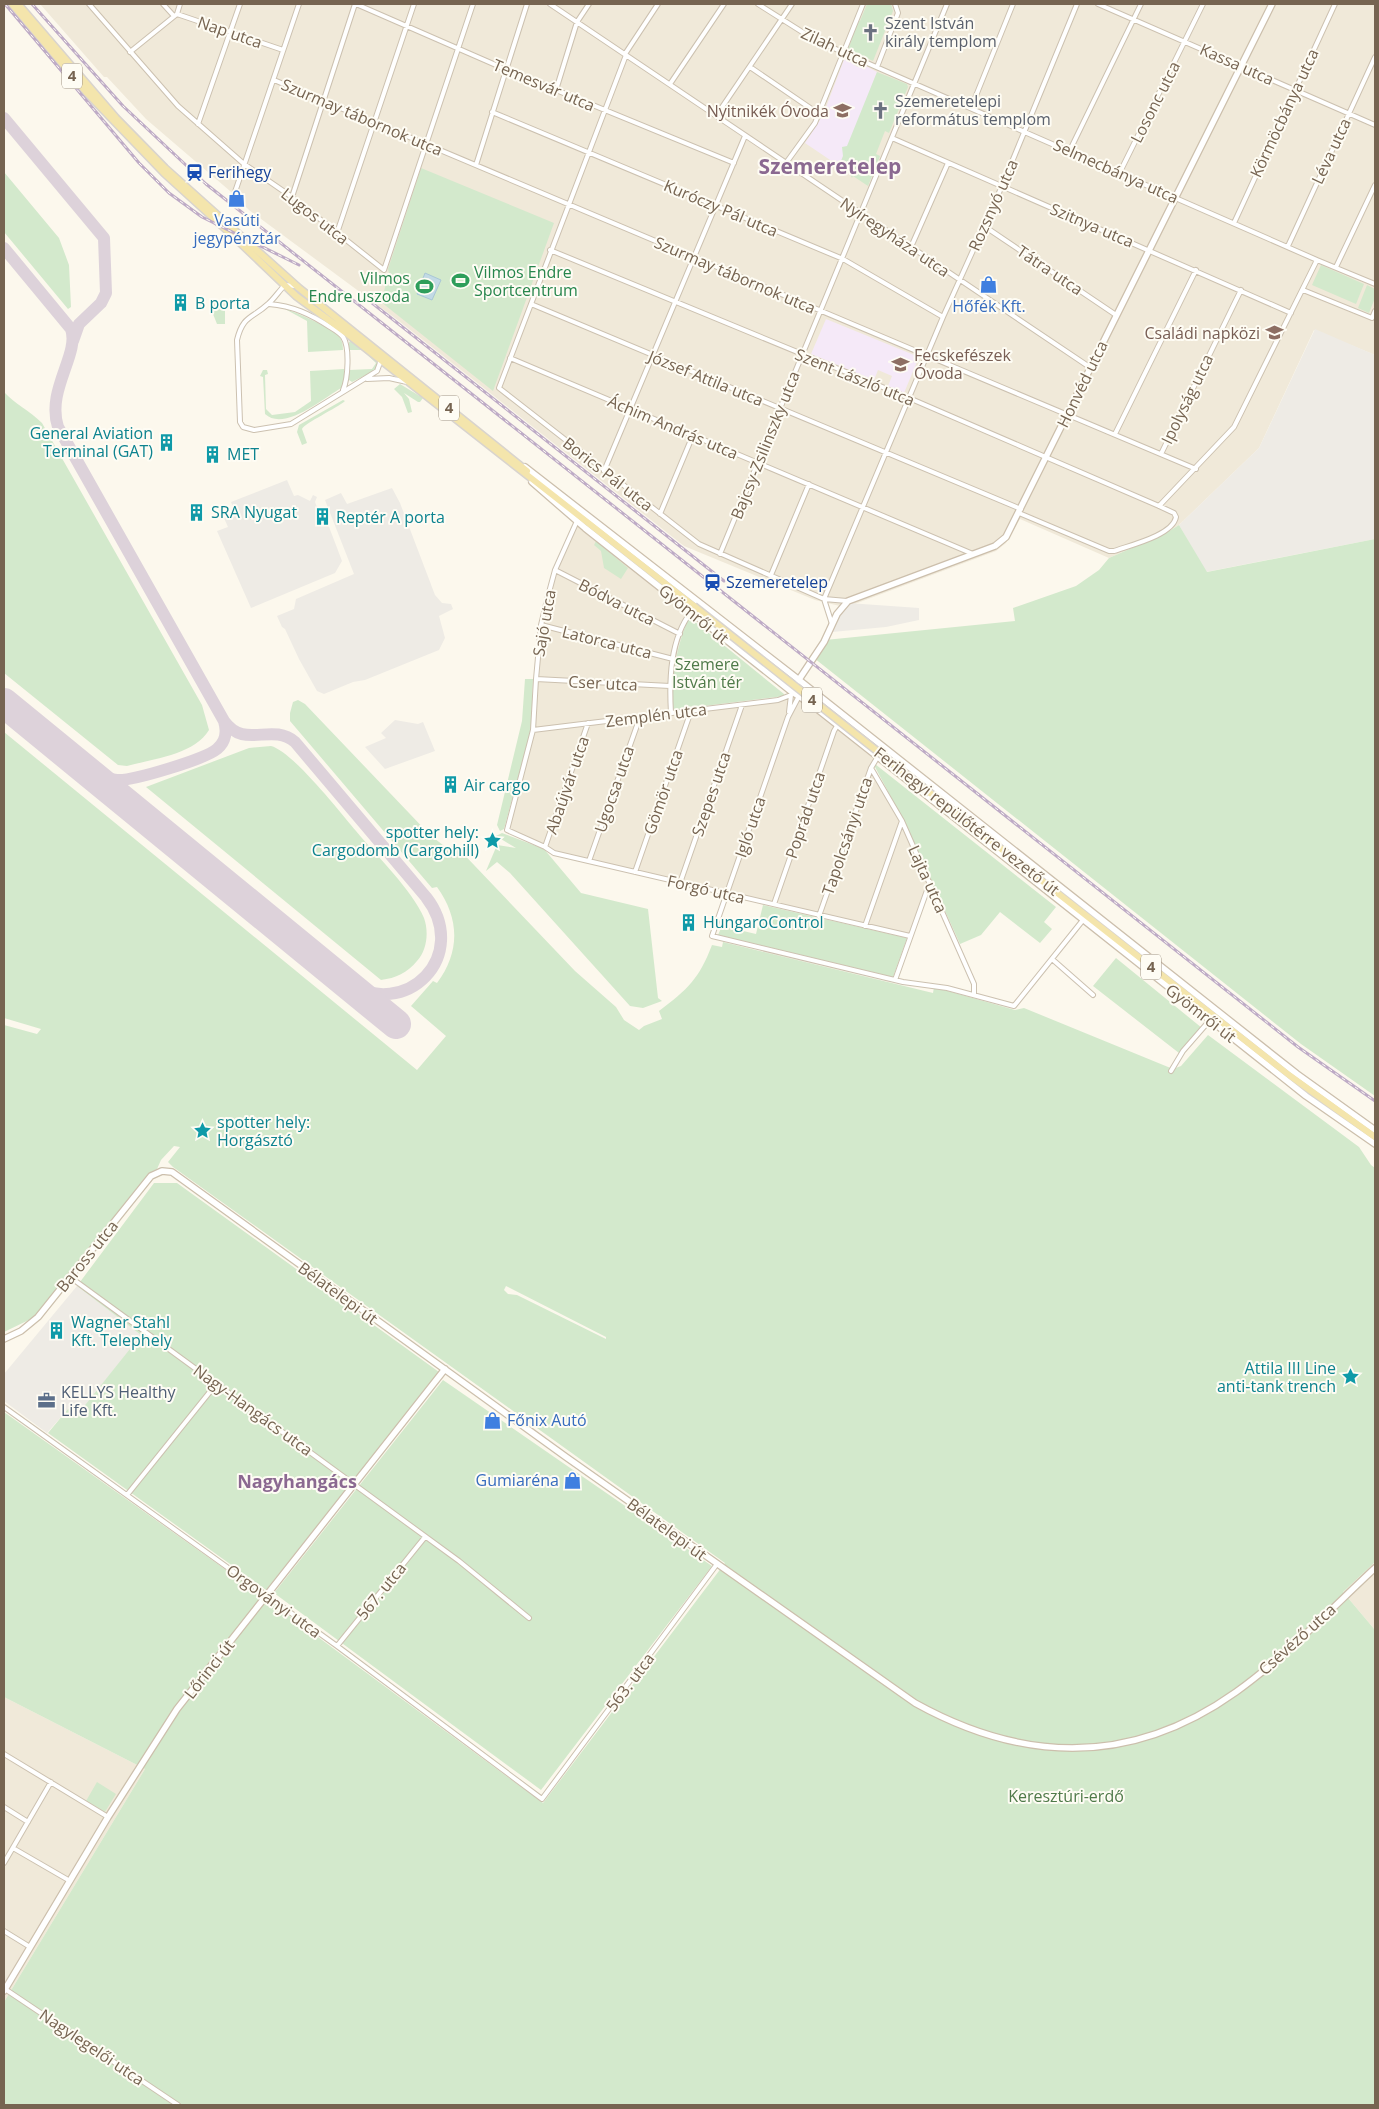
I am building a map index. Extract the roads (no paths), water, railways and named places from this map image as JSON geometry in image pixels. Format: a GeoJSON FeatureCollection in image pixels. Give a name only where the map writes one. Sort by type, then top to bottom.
{"type":"FeatureCollection","features":[{"type":"Feature","properties":{"kind":"main road","name":"Ferihegyi repülőtérre vezető út"},"geometry":{"type":"LineString","coordinates":[[12,4],[86,92],[136,146],[318,314],[381,357],[515,463],[693,609],[1289,1075],[1375,1136]]}},
{"type":"Feature","properties":{"kind":"main road","name":"Ferihegyi repülőtérre vezető út"},"geometry":{"type":"LineString","coordinates":[[18,4],[90,90],[165,168],[411,384],[515,463]]}},
{"type":"Feature","properties":{"kind":"street","name":"Lugos utca"},"geometry":{"type":"LineString","coordinates":[[89,4],[170,98],[198,124],[244,164],[292,197],[384,270],[426,144]]}},
{"type":"Feature","properties":{"kind":"street","name":"Nap utca"},"geometry":{"type":"LineString","coordinates":[[163,4],[175,15],[283,50]]}},
{"type":"Feature","properties":{"kind":"street"},"geometry":{"type":"LineString","coordinates":[[130,52],[175,15],[180,4]]}},
{"type":"Feature","properties":{"kind":"street"},"geometry":{"type":"LineString","coordinates":[[198,124],[240,4]]}},
{"type":"Feature","properties":{"kind":"street"},"geometry":{"type":"LineString","coordinates":[[235,192],[299,4]]}},
{"type":"Feature","properties":{"kind":"street"},"geometry":{"type":"LineString","coordinates":[[292,197],[356,4]]}},
{"type":"Feature","properties":{"kind":"street","name":"Temesvár utca"},"geometry":{"type":"LineString","coordinates":[[356,4],[603,110],[734,163]]}},
{"type":"Feature","properties":{"kind":"street"},"geometry":{"type":"LineString","coordinates":[[337,233],[414,4]]}},
{"type":"Feature","properties":{"kind":"street"},"geometry":{"type":"LineString","coordinates":[[426,144],[473,4]]}},
{"type":"Feature","properties":{"kind":"street"},"geometry":{"type":"LineString","coordinates":[[476,165],[527,4]]}},
{"type":"Feature","properties":{"kind":"street","name":"Nyíregyháza utca"},"geometry":{"type":"LineString","coordinates":[[550,4],[959,281],[1091,368]]}},
{"type":"Feature","properties":{"kind":"street"},"geometry":{"type":"LineString","coordinates":[[556,90],[577,22],[589,4]]}},
{"type":"Feature","properties":{"kind":"street"},"geometry":{"type":"LineString","coordinates":[[510,358],[625,54],[658,4]]}},
{"type":"Feature","properties":{"kind":"street"},"geometry":{"type":"LineString","coordinates":[[670,84],[724,4]]}},
{"type":"Feature","properties":{"kind":"street","name":"Zilah utca"},"geometry":{"type":"LineString","coordinates":[[758,4],[808,35],[842,52],[915,83]]}},
{"type":"Feature","properties":{"kind":"street"},"geometry":{"type":"LineString","coordinates":[[716,116],[792,4]]}},
{"type":"Feature","properties":{"kind":"street"},"geometry":{"type":"LineString","coordinates":[[786,164],[819,114],[842,52],[863,4]]}},
{"type":"Feature","properties":{"kind":"street"},"geometry":{"type":"LineString","coordinates":[[877,67],[898,13],[895,4]]}},
{"type":"Feature","properties":{"kind":"street","name":"Bajcsy-Zsilinszky utca"},"geometry":{"type":"LineString","coordinates":[[720,554],[947,4]]}},
{"type":"Feature","properties":{"kind":"street"},"geometry":{"type":"LineString","coordinates":[[970,108],[1014,4]]}},
{"type":"Feature","properties":{"kind":"street","name":"Rozsnyó utca"},"geometry":{"type":"LineString","coordinates":[[824,599],[943,317],[1002,186],[1077,4]]}},
{"type":"Feature","properties":{"kind":"street","name":"Kassa utca"},"geometry":{"type":"LineString","coordinates":[[1098,4],[1375,125]]}},
{"type":"Feature","properties":{"kind":"street"},"geometry":{"type":"LineString","coordinates":[[1070,150],[1141,4]]}},
{"type":"Feature","properties":{"kind":"street","name":"Losonc utca"},"geometry":{"type":"LineString","coordinates":[[1120,172],[1203,4]]}},
{"type":"Feature","properties":{"kind":"street","name":"Honvéd utca"},"geometry":{"type":"LineString","coordinates":[[848,601],[1001,543],[1009,532],[1116,314],[1242,68],[1272,4]]}},
{"type":"Feature","properties":{"kind":"street","name":"Körmöcbánya utca"},"geometry":{"type":"LineString","coordinates":[[1234,223],[1335,4]]}},
{"type":"Feature","properties":{"kind":"street","name":"Léva utca"},"geometry":{"type":"LineString","coordinates":[[1288,246],[1375,57]]}},
{"type":"Feature","properties":{"kind":"street"},"geometry":{"type":"LineString","coordinates":[[750,67],[819,114]]}},
{"type":"Feature","properties":{"kind":"street","name":"Szurmay tábornok utca"},"geometry":{"type":"LineString","coordinates":[[274,80],[1196,469]]}},
{"type":"Feature","properties":{"kind":"street","name":"Selmecbánya utca"},"geometry":{"type":"LineString","coordinates":[[915,83],[1375,284]]}},
{"type":"Feature","properties":{"kind":"street","name":"Kuróczy Pál utca"},"geometry":{"type":"LineString","coordinates":[[492,112],[843,259],[943,317]]}},
{"type":"Feature","properties":{"kind":"street"},"geometry":{"type":"LineString","coordinates":[[604,471],[745,136]]}},
{"type":"Feature","properties":{"kind":"street","name":"Szitnya utca"},"geometry":{"type":"LineString","coordinates":[[892,138],[1291,313]]}},
{"type":"Feature","properties":{"kind":"street"},"geometry":{"type":"LineString","coordinates":[[911,247],[948,163]]}},
{"type":"Feature","properties":{"kind":"street"},"geometry":{"type":"LineString","coordinates":[[1336,267],[1375,185]]}},
{"type":"Feature","properties":{"kind":"street","name":"Tátra utca"},"geometry":{"type":"LineString","coordinates":[[984,226],[1116,314]]}},
{"type":"Feature","properties":{"kind":"street","name":"Szent László utca"},"geometry":{"type":"LineString","coordinates":[[550,250],[909,398],[1158,506]]}},
{"type":"Feature","properties":{"kind":"street"},"geometry":{"type":"LineString","coordinates":[[1158,506],[1196,469],[1239,420],[1317,260]]}},
{"type":"Feature","properties":{"kind":"street"},"geometry":{"type":"LineString","coordinates":[[1115,434],[1196,270]]}},
{"type":"Feature","properties":{"kind":"street"},"geometry":{"type":"LineString","coordinates":[[300,288],[285,285],[269,304],[247,318],[240,329],[237,340],[240,422],[243,427],[254,430],[291,424],[343,390],[377,371],[381,357]]}},
{"type":"Feature","properties":{"kind":"street","name":"Ipolyság utca"},"geometry":{"type":"LineString","coordinates":[[1160,454],[1241,290]]}},
{"type":"Feature","properties":{"kind":"street"},"geometry":{"type":"LineString","coordinates":[[1303,290],[1374,318],[1375,311]]}},
{"type":"Feature","properties":{"kind":"street"},"geometry":{"type":"LineString","coordinates":[[269,304],[303,311],[341,334],[346,344],[347,360],[347,381],[343,390]]}},
{"type":"Feature","properties":{"kind":"street","name":"József Attila utca"},"geometry":{"type":"LineString","coordinates":[[531,304],[886,452],[1102,549],[1114,551],[1162,533],[1173,525],[1176,516],[1174,513],[1158,506]]}},
{"type":"Feature","properties":{"kind":"street","name":"Borics Pál utca"},"geometry":{"type":"LineString","coordinates":[[510,358],[499,388],[699,544],[824,599]]}},
{"type":"Feature","properties":{"kind":"street","name":"Áchim András utca"},"geometry":{"type":"LineString","coordinates":[[510,358],[973,554]]}},
{"type":"Feature","properties":{"kind":"street"},"geometry":{"type":"LineString","coordinates":[[365,379],[390,378],[411,384]]}},
{"type":"Feature","properties":{"kind":"street"},"geometry":{"type":"LineString","coordinates":[[660,514],[693,435]]}},
{"type":"Feature","properties":{"kind":"street","name":"Gyömrői út"},"geometry":{"type":"LineString","coordinates":[[515,463],[577,521],[693,609],[791,694],[799,696],[1306,1096],[1375,1144]]}},
{"type":"Feature","properties":{"kind":"street","name":"Gyömrői út"},"geometry":{"type":"LineString","coordinates":[[515,463],[801,682],[1289,1068],[1375,1130]]}},
{"type":"Feature","properties":{"kind":"street"},"geometry":{"type":"LineString","coordinates":[[771,575],[809,484]]}},
{"type":"Feature","properties":{"kind":"street","name":"Sajó utca"},"geometry":{"type":"LineString","coordinates":[[506,830],[533,730],[541,625],[555,570],[577,521]]}},
{"type":"Feature","properties":{"kind":"street","name":"Bódva utca"},"geometry":{"type":"LineString","coordinates":[[555,570],[680,634]]}},
{"type":"Feature","properties":{"kind":"street"},"geometry":{"type":"LineString","coordinates":[[832,624],[824,599],[848,601]]}},
{"type":"Feature","properties":{"kind":"street"},"geometry":{"type":"LineString","coordinates":[[791,694],[801,682],[825,640],[840,608],[848,601]]}},
{"type":"Feature","properties":{"kind":"street"},"geometry":{"type":"LineString","coordinates":[[671,713],[672,659],[680,634],[693,609]]}},
{"type":"Feature","properties":{"kind":"street","name":"Latorca utca"},"geometry":{"type":"LineString","coordinates":[[541,625],[672,659]]}},
{"type":"Feature","properties":{"kind":"street"},"geometry":{"type":"LineString","coordinates":[[792,675],[805,674]]}},
{"type":"Feature","properties":{"kind":"street"},"geometry":{"type":"LineString","coordinates":[[805,674],[816,694]]}},
{"type":"Feature","properties":{"kind":"street","name":"Cser utca"},"geometry":{"type":"LineString","coordinates":[[536,679],[670,686]]}},
{"type":"Feature","properties":{"kind":"street"},"geometry":{"type":"LineString","coordinates":[[799,696],[801,682]]}},
{"type":"Feature","properties":{"kind":"street","name":"Zemplén utca"},"geometry":{"type":"LineString","coordinates":[[533,730],[778,700],[791,694]]}},
{"type":"Feature","properties":{"kind":"street","name":"Igló utca"},"geometry":{"type":"LineString","coordinates":[[788,717],[791,694]]}},
{"type":"Feature","properties":{"kind":"street","name":"Igló utca"},"geometry":{"type":"LineString","coordinates":[[799,696],[788,717],[712,936],[894,980]]}},
{"type":"Feature","properties":{"kind":"street"},"geometry":{"type":"LineString","coordinates":[[778,700],[789,705],[794,704]]}},
{"type":"Feature","properties":{"kind":"street","name":"Szepes utca"},"geometry":{"type":"LineString","coordinates":[[680,883],[742,705]]}},
{"type":"Feature","properties":{"kind":"street","name":"Gömör utca"},"geometry":{"type":"LineString","coordinates":[[635,872],[691,711]]}},
{"type":"Feature","properties":{"kind":"street","name":"Ugocsa utca"},"geometry":{"type":"LineString","coordinates":[[589,862],[640,717]]}},
{"type":"Feature","properties":{"kind":"street","name":"Abaújvár utca"},"geometry":{"type":"LineString","coordinates":[[545,847],[588,723]]}},
{"type":"Feature","properties":{"kind":"street","name":"Poprád utca"},"geometry":{"type":"LineString","coordinates":[[774,904],[837,726]]}},
{"type":"Feature","properties":{"kind":"street","name":"Tapolcsányi utca"},"geometry":{"type":"LineString","coordinates":[[819,916],[871,768],[877,758]]}},
{"type":"Feature","properties":{"kind":"street","name":"Lajta utca"},"geometry":{"type":"LineString","coordinates":[[871,768],[902,821],[930,882],[974,984],[974,994]]}},
{"type":"Feature","properties":{"kind":"street"},"geometry":{"type":"LineString","coordinates":[[865,926],[902,821]]}},
{"type":"Feature","properties":{"kind":"street","name":"Forgó utca"},"geometry":{"type":"LineString","coordinates":[[506,830],[545,847],[554,853],[910,936]]}},
{"type":"Feature","properties":{"kind":"street"},"geometry":{"type":"LineString","coordinates":[[930,882],[894,980],[935,985],[1014,1006],[1083,920]]}},
{"type":"Feature","properties":{"kind":"street"},"geometry":{"type":"LineString","coordinates":[[1052,959],[1093,995]]}},
{"type":"Feature","properties":{"kind":"street"},"geometry":{"type":"LineString","coordinates":[[1171,1072],[1182,1051],[1210,1020]]}},
{"type":"Feature","properties":{"kind":"street","name":"Baross utca"},"geometry":{"type":"LineString","coordinates":[[5,1339],[22,1331],[38,1317],[151,1176],[162,1171]]}},
{"type":"Feature","properties":{"kind":"street","name":"Bélatelepi út"},"geometry":{"type":"LineString","coordinates":[[162,1171],[172,1172],[717,1564],[915,1703],[965,1728],[995,1738],[1048,1748],[1109,1746],[1155,1734],[1189,1720],[1216,1705]]}},
{"type":"Feature","properties":{"kind":"street","name":"Nagy-Hangács utca"},"geometry":{"type":"LineString","coordinates":[[70,1276],[459,1561],[529,1618]]}},
{"type":"Feature","properties":{"kind":"street","name":"Lőrinci út"},"geometry":{"type":"LineString","coordinates":[[5,1990],[108,1817],[177,1709],[445,1369]]}},
{"type":"Feature","properties":{"kind":"street"},"geometry":{"type":"LineString","coordinates":[[127,1495],[217,1383]]}},
{"type":"Feature","properties":{"kind":"street","name":"Orgoványi utca"},"geometry":{"type":"LineString","coordinates":[[4,1407],[337,1646],[542,1799]]}},
{"type":"Feature","properties":{"kind":"street","name":"567. utca"},"geometry":{"type":"LineString","coordinates":[[337,1646],[425,1537]]}},
{"type":"Feature","properties":{"kind":"street","name":"563. utca"},"geometry":{"type":"LineString","coordinates":[[542,1799],[717,1564]]}},
{"type":"Feature","properties":{"kind":"street","name":"Csévéző utca"},"geometry":{"type":"LineString","coordinates":[[1216,1705],[1274,1662],[1375,1568]]}},
{"type":"Feature","properties":{"kind":"street"},"geometry":{"type":"LineString","coordinates":[[4,1754],[108,1817]]}},
{"type":"Feature","properties":{"kind":"street"},"geometry":{"type":"LineString","coordinates":[[4,1862],[51,1782]]}},
{"type":"Feature","properties":{"kind":"street"},"geometry":{"type":"LineString","coordinates":[[4,1807],[28,1822]]}},
{"type":"Feature","properties":{"kind":"street"},"geometry":{"type":"LineString","coordinates":[[13,1848],[70,1881]]}},
{"type":"Feature","properties":{"kind":"street"},"geometry":{"type":"LineString","coordinates":[[4,1931],[30,1947]]}},
{"type":"Feature","properties":{"kind":"street","name":"Nagylegelői utca"},"geometry":{"type":"LineString","coordinates":[[5,1990],[178,2105]]}},
{"type":"Feature","properties":{"kind":"water"},"geometry":{"type":"Polygon","coordinates":[[[425,273],[441,280],[432,300],[417,294],[425,273]]]}},
{"type":"Feature","properties":{"kind":"railway"},"geometry":{"type":"LineString","coordinates":[[5,4],[139,163],[169,193],[202,217],[299,265]]}},
{"type":"Feature","properties":{"kind":"railway"},"geometry":{"type":"LineString","coordinates":[[32,4],[123,106],[206,184],[1298,1047],[1375,1101]]}},
{"type":"Feature","properties":{"kind":"railway"},"geometry":{"type":"LineString","coordinates":[[367,299],[724,581]]}},
{"type":"Feature","properties":{"kind":"place","name":"Szent István király templom"},"geometry":{"type":"Point","coordinates":[871,32]}},
{"type":"Feature","properties":{"kind":"place","name":"Szemeretelepi református templom"},"geometry":{"type":"Point","coordinates":[881,110]}},
{"type":"Feature","properties":{"kind":"place","name":"Nyitnikék Óvoda"},"geometry":{"type":"Point","coordinates":[843,111]}},
{"type":"Feature","properties":{"kind":"place","name":"Ferihegy"},"geometry":{"type":"Point","coordinates":[194,172]}},
{"type":"Feature","properties":{"kind":"place","name":"Vasúti jegypénztár"},"geometry":{"type":"Point","coordinates":[237,199]}},
{"type":"Feature","properties":{"kind":"place","name":"Vilmos Endre Sportcentrum"},"geometry":{"type":"Point","coordinates":[460,281]}},
{"type":"Feature","properties":{"kind":"place","name":"Hőfék Kft."},"geometry":{"type":"Point","coordinates":[989,285]}},
{"type":"Feature","properties":{"kind":"place","name":"Vilmos Endre uszoda"},"geometry":{"type":"Point","coordinates":[424,287]}},
{"type":"Feature","properties":{"kind":"place","name":"B porta"},"geometry":{"type":"Point","coordinates":[181,303]}},
{"type":"Feature","properties":{"kind":"place","name":"Családi napközi"},"geometry":{"type":"Point","coordinates":[1274,333]}},
{"type":"Feature","properties":{"kind":"place","name":"Fecskefészek Óvoda"},"geometry":{"type":"Point","coordinates":[900,364]}},
{"type":"Feature","properties":{"kind":"place","name":"General Aviation Terminal (GAT)"},"geometry":{"type":"Point","coordinates":[167,442]}},
{"type":"Feature","properties":{"kind":"place","name":"MET"},"geometry":{"type":"Point","coordinates":[213,454]}},
{"type":"Feature","properties":{"kind":"place","name":"SRA Nyugat"},"geometry":{"type":"Point","coordinates":[197,512]}},
{"type":"Feature","properties":{"kind":"place","name":"Reptér A porta"},"geometry":{"type":"Point","coordinates":[322,517]}},
{"type":"Feature","properties":{"kind":"place","name":"Szemeretelep"},"geometry":{"type":"Point","coordinates":[712,582]}},
{"type":"Feature","properties":{"kind":"place","name":"Air cargo"},"geometry":{"type":"Point","coordinates":[450,785]}},
{"type":"Feature","properties":{"kind":"place","name":"spotter hely: Cargodomb (Cargohill)"},"geometry":{"type":"Point","coordinates":[493,841]}},
{"type":"Feature","properties":{"kind":"place","name":"HungaroControl"},"geometry":{"type":"Point","coordinates":[689,922]}},
{"type":"Feature","properties":{"kind":"place","name":"spotter hely: Horgásztó"},"geometry":{"type":"Point","coordinates":[203,1131]}},
{"type":"Feature","properties":{"kind":"place","name":"Wagner Stahl Kft. Telephely"},"geometry":{"type":"Point","coordinates":[57,1331]}},
{"type":"Feature","properties":{"kind":"place","name":"Attila III Line anti-tank trench"},"geometry":{"type":"Point","coordinates":[1350,1377]}},
{"type":"Feature","properties":{"kind":"place","name":"KELLYS Healthy Life Kft."},"geometry":{"type":"Point","coordinates":[47,1401]}},
{"type":"Feature","properties":{"kind":"place","name":"Főnix Autó"},"geometry":{"type":"Point","coordinates":[493,1420]}},
{"type":"Feature","properties":{"kind":"place","name":"Gumiaréna"},"geometry":{"type":"Point","coordinates":[573,1480]}},
{"type":"Feature","properties":{"kind":"district","name":"Szemeretelep"},"geometry":{"type":"Point","coordinates":[830,167]}},
{"type":"Feature","properties":{"kind":"district","name":"Nagyhangács"},"geometry":{"type":"Point","coordinates":[297,1482]}},
{"type":"Feature","properties":{"kind":"park label","name":"Szemere István tér"},"geometry":{"type":"Point","coordinates":[707,673]}},
{"type":"Feature","properties":{"kind":"park label","name":"Keresztúri-erdő"},"geometry":{"type":"Point","coordinates":[1066,1796]}}]}
